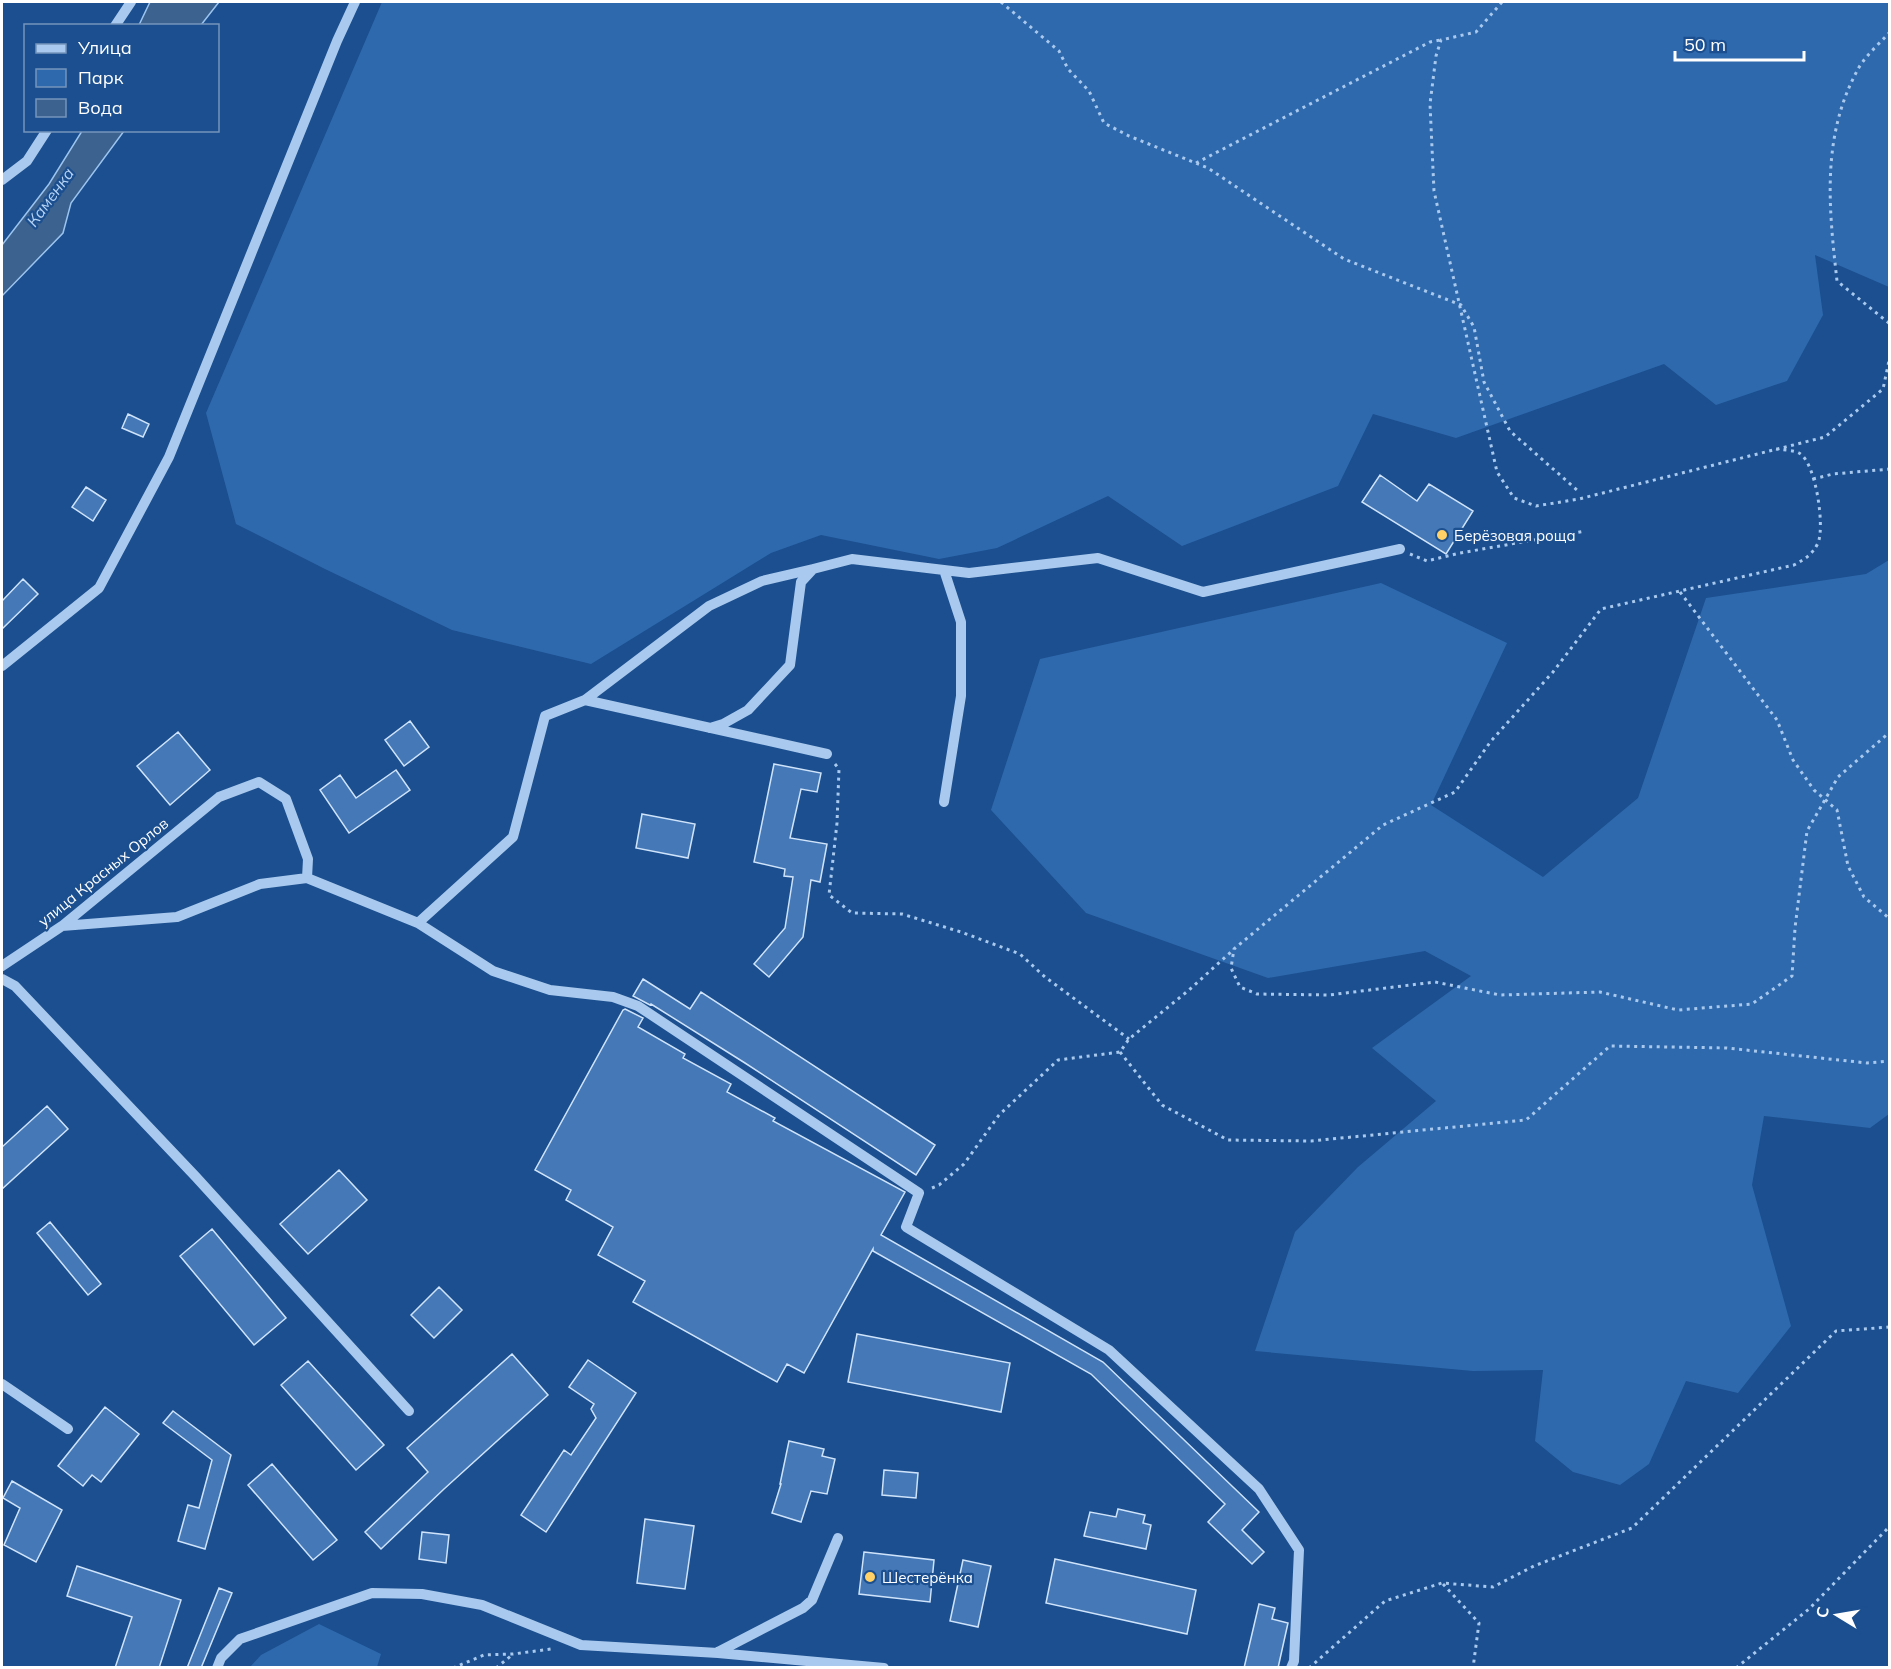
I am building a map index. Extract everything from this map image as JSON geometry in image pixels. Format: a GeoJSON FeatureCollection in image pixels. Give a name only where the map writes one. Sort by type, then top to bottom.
{"type":"FeatureCollection","features":[{"type":"Feature","properties":{"kind":"street"},"geometry":{"type":"LineString","coordinates":[[116,24],[131,2]]}},
{"type":"Feature","properties":{"kind":"street"},"geometry":{"type":"LineString","coordinates":[[2,666],[99,588],[169,457],[337,41],[355,2]]}},
{"type":"Feature","properties":{"kind":"street"},"geometry":{"type":"LineString","coordinates":[[2,180],[27,161],[46,132]]}},
{"type":"Feature","properties":{"kind":"street"},"geometry":{"type":"LineString","coordinates":[[418,923],[513,837],[545,716],[585,700],[709,606],[762,581],[852,559],[969,573],[1098,558],[1203,592],[1400,549]]}},
{"type":"Feature","properties":{"kind":"street"},"geometry":{"type":"LineString","coordinates":[[710,728],[723,724],[748,710],[790,665],[801,582],[813,568]]}},
{"type":"Feature","properties":{"kind":"street"},"geometry":{"type":"LineString","coordinates":[[944,570],[961,622],[961,696],[945,802]]}},
{"type":"Feature","properties":{"kind":"street"},"geometry":{"type":"LineString","coordinates":[[585,700],[827,754]]}},
{"type":"Feature","properties":{"kind":"street","name":"улица Красных Орлов"},"geometry":{"type":"LineString","coordinates":[[2,966],[62,926],[219,797],[260,782],[286,799],[308,859],[307,878]]}},
{"type":"Feature","properties":{"kind":"street"},"geometry":{"type":"LineString","coordinates":[[62,926],[177,917],[260,884],[307,878],[418,923],[492,971],[550,990],[613,997],[638,1006],[919,1193],[906,1227],[1109,1350],[1259,1489],[1299,1550],[1294,1661],[1291,1668]]}},
{"type":"Feature","properties":{"kind":"street"},"geometry":{"type":"LineString","coordinates":[[2,979],[15,986],[196,1177],[409,1411]]}},
{"type":"Feature","properties":{"kind":"street"},"geometry":{"type":"LineString","coordinates":[[2,1384],[68,1429]]}},
{"type":"Feature","properties":{"kind":"street"},"geometry":{"type":"LineString","coordinates":[[718,1653],[802,1608],[812,1600],[838,1538]]}},
{"type":"Feature","properties":{"kind":"street"},"geometry":{"type":"LineString","coordinates":[[217,1668],[221,1658],[240,1639],[372,1593],[422,1594],[482,1605],[580,1645],[718,1653],[884,1668]]}},
{"type":"Feature","properties":{"kind":"path"},"geometry":{"type":"LineString","coordinates":[[1001,2],[1059,51],[1068,69],[1089,91],[1104,123],[1129,136],[1208,168],[1344,259],[1461,305],[1474,327],[1484,382],[1510,431],[1577,490]]}},
{"type":"Feature","properties":{"kind":"path"},"geometry":{"type":"LineString","coordinates":[[1196,163],[1430,42],[1476,32],[1502,2]]}},
{"type":"Feature","properties":{"kind":"path"},"geometry":{"type":"LineString","coordinates":[[1890,32],[1857,69],[1836,125],[1829,176],[1837,281],[1890,324]]}},
{"type":"Feature","properties":{"kind":"path"},"geometry":{"type":"LineString","coordinates":[[1441,40],[1436,56],[1430,104],[1434,191],[1497,472],[1514,498],[1536,506],[1579,499],[1825,437],[1883,389],[1890,356]]}},
{"type":"Feature","properties":{"kind":"path"},"geometry":{"type":"LineString","coordinates":[[919,1193],[939,1185],[964,1164],[999,1115],[1058,1060],[1120,1052],[1129,1039],[1383,825],[1455,792],[1491,741],[1553,672],[1601,609],[1794,565],[1809,558],[1819,541],[1821,515],[1809,464],[1799,453],[1776,449]]}},
{"type":"Feature","properties":{"kind":"path"},"geometry":{"type":"LineString","coordinates":[[1813,479],[1833,474],[1890,469]]}},
{"type":"Feature","properties":{"kind":"path"},"geometry":{"type":"LineString","coordinates":[[1400,549],[1427,561],[1585,531]]}},
{"type":"Feature","properties":{"kind":"path"},"geometry":{"type":"LineString","coordinates":[[1680,592],[1777,720],[1793,760],[1814,790],[1837,810],[1848,866],[1864,897],[1890,919]]}},
{"type":"Feature","properties":{"kind":"path"},"geometry":{"type":"LineString","coordinates":[[1234,949],[1231,968],[1240,987],[1257,994],[1329,995],[1435,982],[1500,995],[1600,992],[1678,1010],[1752,1004],[1792,976],[1795,928],[1807,831],[1838,777],[1890,732]]}},
{"type":"Feature","properties":{"kind":"path"},"geometry":{"type":"LineString","coordinates":[[827,754],[839,769],[837,823],[829,895],[852,913],[902,914],[961,932],[1020,954],[1045,977],[1129,1039]]}},
{"type":"Feature","properties":{"kind":"path"},"geometry":{"type":"LineString","coordinates":[[1120,1052],[1162,1105],[1228,1140],[1311,1141],[1526,1120],[1610,1046],[1727,1048],[1867,1063],[1890,1061]]}},
{"type":"Feature","properties":{"kind":"path"},"geometry":{"type":"LineString","coordinates":[[1309,1668],[1385,1601],[1442,1583],[1493,1587],[1534,1566],[1632,1528],[1836,1331],[1890,1327]]}},
{"type":"Feature","properties":{"kind":"path"},"geometry":{"type":"LineString","coordinates":[[1736,1668],[1809,1609],[1890,1526]]}},
{"type":"Feature","properties":{"kind":"path"},"geometry":{"type":"LineString","coordinates":[[1442,1583],[1479,1623],[1473,1668]]}},
{"type":"Feature","properties":{"kind":"path"},"geometry":{"type":"LineString","coordinates":[[453,1668],[484,1655],[513,1654],[580,1645]]}},
{"type":"Feature","properties":{"kind":"path"},"geometry":{"type":"LineString","coordinates":[[496,1668],[513,1654]]}},
{"type":"Feature","properties":{"kind":"green space"},"geometry":{"type":"Polygon","coordinates":[[[382,2],[1889,2],[1889,287],[1815,255],[1823,315],[1787,381],[1716,405],[1664,364],[1456,438],[1373,414],[1338,486],[1182,546],[1108,496],[997,548],[939,559],[821,535],[771,553],[591,664],[452,630],[236,524],[206,413],[382,2]]]}},
{"type":"Feature","properties":{"kind":"green space"},"geometry":{"type":"Polygon","coordinates":[[[1889,560],[1889,1114],[1870,1128],[1764,1116],[1752,1185],[1791,1326],[1738,1393],[1686,1381],[1649,1464],[1620,1485],[1573,1472],[1535,1441],[1543,1370],[1473,1371],[1255,1351],[1295,1232],[1358,1167],[1436,1101],[1372,1048],[1471,976],[1425,951],[1268,978],[1086,913],[991,810],[1040,659],[1381,583],[1507,643],[1431,805],[1543,877],[1638,798],[1706,598],[1866,574],[1889,560]]]}},
{"type":"Feature","properties":{"kind":"green space"},"geometry":{"type":"Polygon","coordinates":[[[319,1624],[381,1654],[377,1667],[250,1667],[261,1655],[319,1624]]]}},
{"type":"Feature","properties":{"kind":"water"},"geometry":{"type":"Polygon","coordinates":[[[150,2],[219,2],[202,24],[139,24],[150,2]]]}},
{"type":"Feature","properties":{"kind":"water","name":"Каменка"},"geometry":{"type":"Polygon","coordinates":[[[81,132],[123,132],[71,203],[63,233],[2,296],[2,245],[49,184],[81,132]]]}},
{"type":"Feature","properties":{"kind":"building"},"geometry":{"type":"Polygon","coordinates":[[[128,414],[149,424],[143,437],[122,428],[128,414]]]}},
{"type":"Feature","properties":{"kind":"building"},"geometry":{"type":"Polygon","coordinates":[[[1380,475],[1417,501],[1429,484],[1473,511],[1446,554],[1362,502],[1380,475]]]}},
{"type":"Feature","properties":{"kind":"building"},"geometry":{"type":"Polygon","coordinates":[[[86,487],[106,500],[93,521],[72,507],[86,487]]]}},
{"type":"Feature","properties":{"kind":"building"},"geometry":{"type":"Polygon","coordinates":[[[23,579],[38,594],[2,629],[2,601],[23,579]]]}},
{"type":"Feature","properties":{"kind":"building"},"geometry":{"type":"Polygon","coordinates":[[[410,721],[429,747],[404,766],[385,740],[410,721]]]}},
{"type":"Feature","properties":{"kind":"building"},"geometry":{"type":"Polygon","coordinates":[[[178,732],[210,770],[170,805],[137,766],[178,732]]]}},
{"type":"Feature","properties":{"kind":"building"},"geometry":{"type":"Polygon","coordinates":[[[774,764],[821,773],[817,792],[801,789],[790,838],[827,844],[820,882],[811,880],[803,937],[769,977],[754,964],[785,928],[793,877],[784,876],[785,869],[754,862],[774,764]]]}},
{"type":"Feature","properties":{"kind":"building"},"geometry":{"type":"Polygon","coordinates":[[[396,770],[410,790],[349,833],[320,790],[340,775],[356,798],[396,770]]]}},
{"type":"Feature","properties":{"kind":"building"},"geometry":{"type":"Polygon","coordinates":[[[642,814],[695,824],[688,858],[636,848],[642,814]]]}},
{"type":"Feature","properties":{"kind":"building"},"geometry":{"type":"Polygon","coordinates":[[[643,979],[690,1009],[701,992],[935,1145],[916,1175],[745,1063],[651,1004],[633,996],[643,979]]]}},
{"type":"Feature","properties":{"kind":"building"},"geometry":{"type":"Polygon","coordinates":[[[625,1009],[643,1018],[638,1027],[685,1054],[683,1058],[731,1084],[727,1092],[775,1118],[773,1121],[905,1192],[881,1235],[1103,1362],[1259,1512],[1242,1530],[1264,1552],[1252,1564],[1208,1522],[1225,1504],[1091,1374],[873,1249],[804,1373],[787,1364],[777,1382],[633,1302],[645,1281],[598,1255],[613,1227],[566,1200],[571,1190],[535,1170],[625,1009]]]}},
{"type":"Feature","properties":{"kind":"building"},"geometry":{"type":"Polygon","coordinates":[[[47,1106],[68,1129],[2,1189],[2,1147],[47,1106]]]}},
{"type":"Feature","properties":{"kind":"building"},"geometry":{"type":"Polygon","coordinates":[[[339,1170],[367,1200],[308,1254],[280,1224],[339,1170]]]}},
{"type":"Feature","properties":{"kind":"building"},"geometry":{"type":"Polygon","coordinates":[[[50,1222],[101,1284],[88,1295],[37,1233],[50,1222]]]}},
{"type":"Feature","properties":{"kind":"building"},"geometry":{"type":"Polygon","coordinates":[[[212,1229],[286,1318],[254,1345],[180,1256],[212,1229]]]}},
{"type":"Feature","properties":{"kind":"building"},"geometry":{"type":"Polygon","coordinates":[[[439,1287],[462,1310],[434,1338],[411,1315],[439,1287]]]}},
{"type":"Feature","properties":{"kind":"building"},"geometry":{"type":"Polygon","coordinates":[[[857,1334],[1010,1363],[1001,1412],[848,1382],[857,1334]]]}},
{"type":"Feature","properties":{"kind":"building"},"geometry":{"type":"Polygon","coordinates":[[[512,1354],[548,1395],[381,1549],[365,1532],[428,1472],[407,1448],[512,1354]]]}},
{"type":"Feature","properties":{"kind":"building"},"geometry":{"type":"Polygon","coordinates":[[[588,1360],[636,1393],[546,1532],[521,1515],[564,1450],[571,1455],[596,1418],[591,1409],[594,1404],[569,1387],[588,1360]]]}},
{"type":"Feature","properties":{"kind":"building"},"geometry":{"type":"Polygon","coordinates":[[[308,1361],[384,1445],[356,1470],[281,1385],[308,1361]]]}},
{"type":"Feature","properties":{"kind":"building"},"geometry":{"type":"Polygon","coordinates":[[[105,1407],[139,1434],[101,1482],[92,1475],[83,1486],[58,1466],[105,1407]]]}},
{"type":"Feature","properties":{"kind":"building"},"geometry":{"type":"Polygon","coordinates":[[[173,1411],[231,1455],[205,1549],[178,1541],[188,1505],[199,1508],[212,1460],[163,1423],[173,1411]]]}},
{"type":"Feature","properties":{"kind":"building"},"geometry":{"type":"Polygon","coordinates":[[[789,1441],[824,1449],[822,1456],[835,1459],[827,1494],[811,1491],[801,1522],[772,1513],[781,1484],[789,1441]]]}},
{"type":"Feature","properties":{"kind":"building"},"geometry":{"type":"Polygon","coordinates":[[[272,1464],[337,1540],[313,1560],[248,1485],[272,1464]]]}},
{"type":"Feature","properties":{"kind":"building"},"geometry":{"type":"Polygon","coordinates":[[[884,1470],[918,1473],[916,1498],[882,1495],[884,1470]]]}},
{"type":"Feature","properties":{"kind":"building"},"geometry":{"type":"Polygon","coordinates":[[[12,1481],[62,1510],[36,1562],[4,1545],[20,1508],[3,1498],[12,1481]]]}},
{"type":"Feature","properties":{"kind":"building"},"geometry":{"type":"Polygon","coordinates":[[[1118,1509],[1145,1515],[1143,1523],[1151,1525],[1146,1549],[1084,1536],[1090,1512],[1116,1517],[1118,1509]]]}},
{"type":"Feature","properties":{"kind":"building"},"geometry":{"type":"Polygon","coordinates":[[[645,1519],[694,1526],[685,1589],[637,1583],[645,1519]]]}},
{"type":"Feature","properties":{"kind":"building"},"geometry":{"type":"Polygon","coordinates":[[[422,1532],[449,1535],[446,1563],[419,1559],[422,1532]]]}},
{"type":"Feature","properties":{"kind":"building"},"geometry":{"type":"Polygon","coordinates":[[[864,1552],[934,1560],[930,1602],[859,1594],[864,1552]]]}},
{"type":"Feature","properties":{"kind":"building"},"geometry":{"type":"Polygon","coordinates":[[[1055,1559],[1196,1590],[1187,1634],[1046,1603],[1055,1559]]]}},
{"type":"Feature","properties":{"kind":"building"},"geometry":{"type":"Polygon","coordinates":[[[963,1560],[991,1566],[978,1627],[950,1621],[963,1560]]]}},
{"type":"Feature","properties":{"kind":"building"},"geometry":{"type":"Polygon","coordinates":[[[77,1566],[181,1600],[159,1668],[115,1668],[132,1617],[67,1596],[77,1566]]]}},
{"type":"Feature","properties":{"kind":"building"},"geometry":{"type":"Polygon","coordinates":[[[219,1588],[232,1593],[201,1668],[187,1668],[219,1588]]]}},
{"type":"Feature","properties":{"kind":"building"},"geometry":{"type":"Polygon","coordinates":[[[1259,1604],[1275,1608],[1272,1619],[1288,1623],[1278,1668],[1244,1668],[1259,1604]]]}},
{"type":"Feature","properties":{"kind":"place","name":"Берёзовая роща"},"geometry":{"type":"Point","coordinates":[1442,535]}},
{"type":"Feature","properties":{"kind":"place","name":"Шестерёнка"},"geometry":{"type":"Point","coordinates":[870,1577]}}]}
